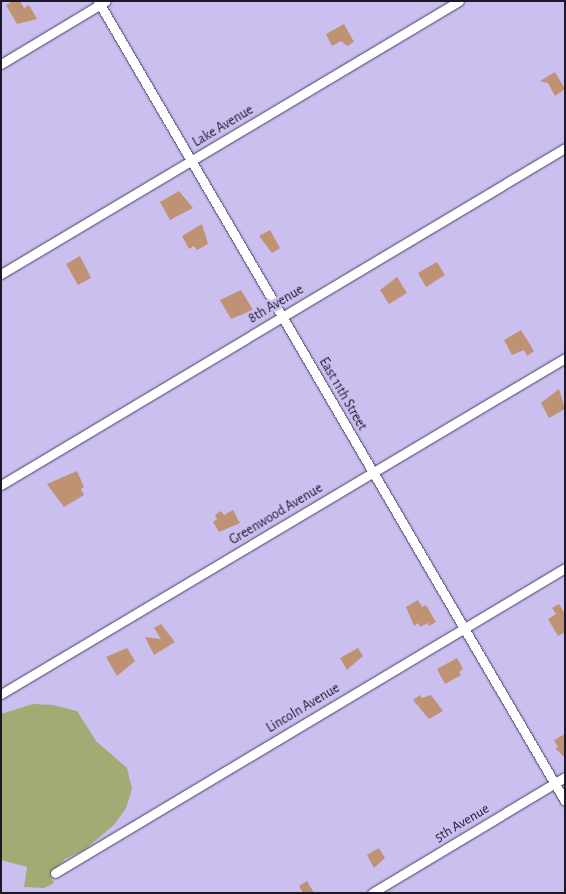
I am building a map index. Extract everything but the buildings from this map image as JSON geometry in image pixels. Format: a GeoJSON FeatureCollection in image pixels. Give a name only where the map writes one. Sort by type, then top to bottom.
{"type":"FeatureCollection","features":[{"type":"Feature","properties":{"kind":"street","name":"Lake Avenue"},"geometry":{"type":"LineString","coordinates":[[1,274],[459,1]]}},
{"type":"Feature","properties":{"kind":"street","name":"East 11th Street"},"geometry":{"type":"LineString","coordinates":[[102,2],[191,161],[565,801]]}},
{"type":"Feature","properties":{"kind":"street"},"geometry":{"type":"LineString","coordinates":[[1,64],[102,2]]}},
{"type":"Feature","properties":{"kind":"street","name":"8th Avenue"},"geometry":{"type":"LineString","coordinates":[[1,485],[565,148]]}},
{"type":"Feature","properties":{"kind":"street","name":"Greenwood Avenue"},"geometry":{"type":"LineString","coordinates":[[1,694],[565,358]]}},
{"type":"Feature","properties":{"kind":"street","name":"Lincoln Avenue"},"geometry":{"type":"LineString","coordinates":[[55,873],[565,568]]}},
{"type":"Feature","properties":{"kind":"street","name":"5th Avenue"},"geometry":{"type":"LineString","coordinates":[[372,893],[565,777]]}},
{"type":"Feature","properties":{"kind":"green space"},"geometry":{"type":"Polygon","coordinates":[[[33,704],[53,705],[77,711],[96,741],[127,768],[132,789],[126,808],[114,825],[84,850],[65,859],[50,875],[54,883],[44,888],[24,887],[27,867],[1,860],[1,714],[33,704]]]}}]}
